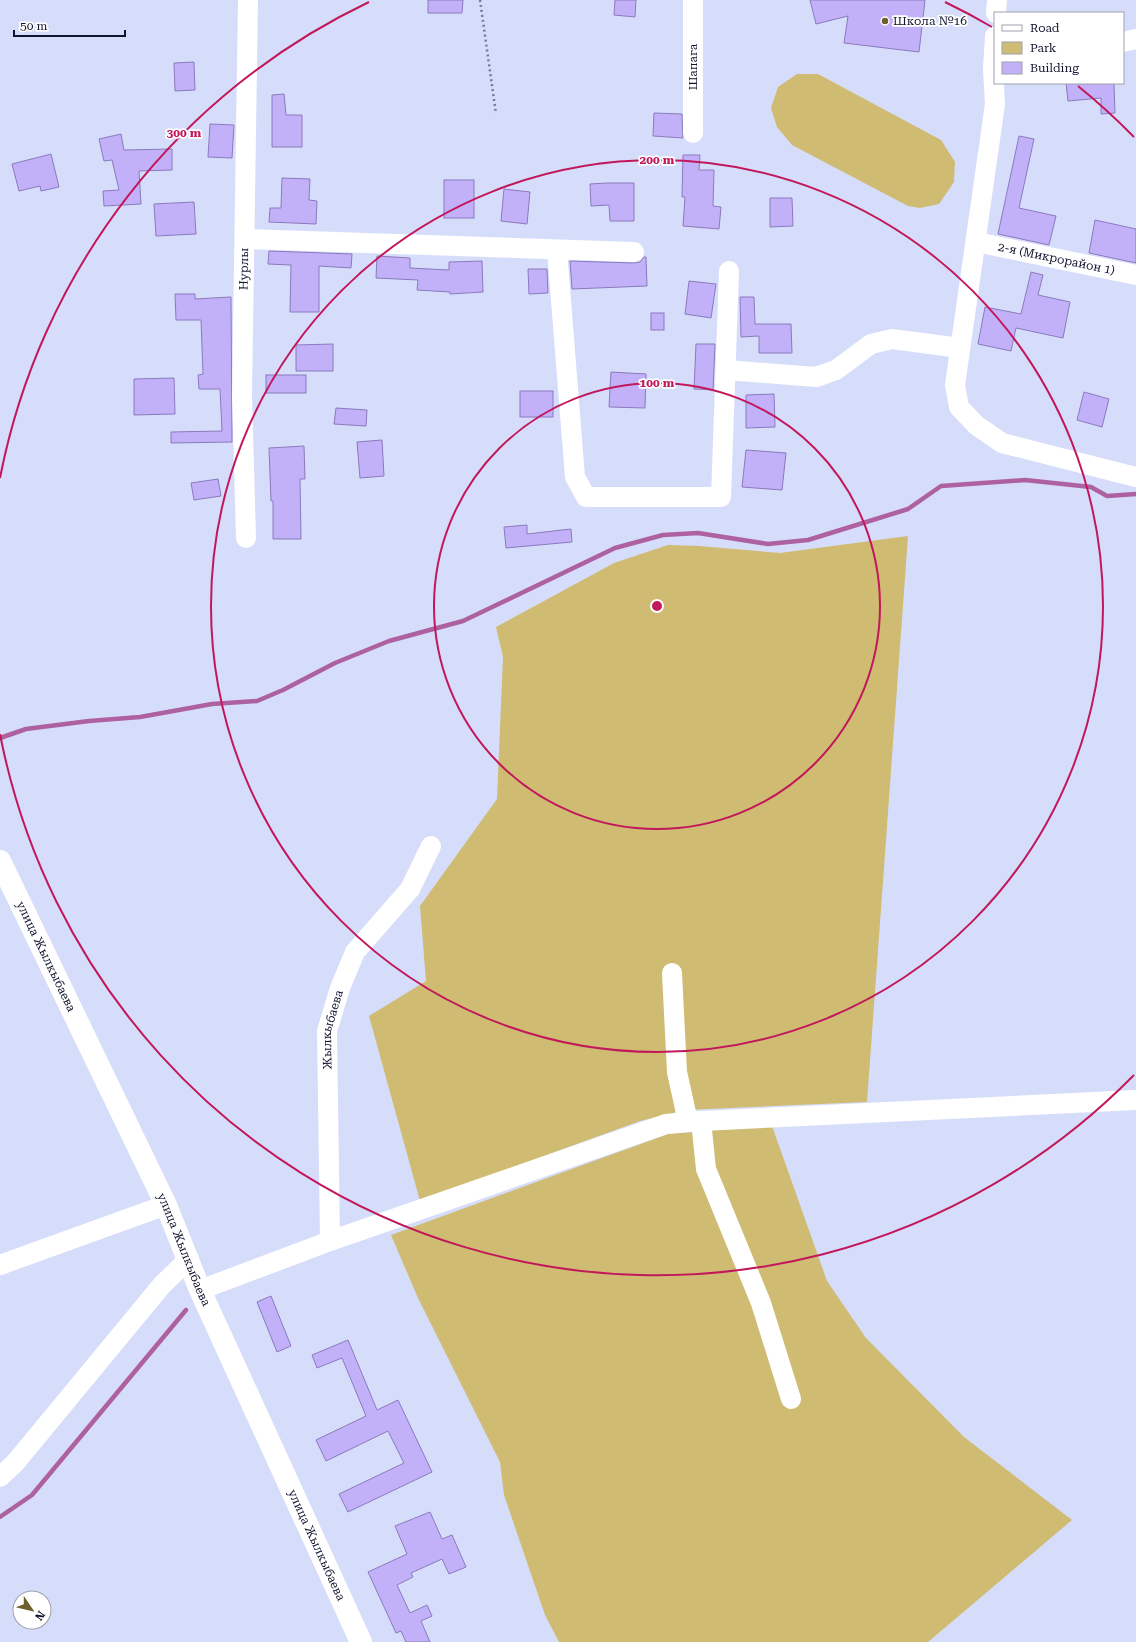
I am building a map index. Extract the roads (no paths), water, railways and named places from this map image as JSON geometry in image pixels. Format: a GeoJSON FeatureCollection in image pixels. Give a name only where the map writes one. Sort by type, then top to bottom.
{"type":"FeatureCollection","features":[{"type":"Feature","properties":{"kind":"main road","name":"улица Жылкыбаева"},"geometry":{"type":"LineString","coordinates":[[0,860],[166,1205],[189,1259],[200,1290],[361,1642]]}},
{"type":"Feature","properties":{"kind":"street","name":"Нурлы"},"geometry":{"type":"LineString","coordinates":[[246,538],[242,395],[246,239],[248,0]]}},
{"type":"Feature","properties":{"kind":"street","name":"Шапага"},"geometry":{"type":"LineString","coordinates":[[693,0],[693,133]]}},
{"type":"Feature","properties":{"kind":"street"},"geometry":{"type":"LineString","coordinates":[[996,12],[997,0]]}},
{"type":"Feature","properties":{"kind":"street"},"geometry":{"type":"LineString","coordinates":[[1124,42],[1136,39]]}},
{"type":"Feature","properties":{"kind":"street"},"geometry":{"type":"LineString","coordinates":[[994,84],[995,104],[955,385],[959,407],[976,425],[1002,443],[1136,477]]}},
{"type":"Feature","properties":{"kind":"street"},"geometry":{"type":"LineString","coordinates":[[246,239],[634,252]]}},
{"type":"Feature","properties":{"kind":"street","name":"2-я (Микрорайон 1)"},"geometry":{"type":"LineString","coordinates":[[976,242],[1136,275]]}},
{"type":"Feature","properties":{"kind":"street"},"geometry":{"type":"LineString","coordinates":[[557,250],[575,477],[586,497],[721,497],[729,271]]}},
{"type":"Feature","properties":{"kind":"street"},"geometry":{"type":"LineString","coordinates":[[726,370],[816,377],[836,370],[871,344],[892,339],[960,348]]}},
{"type":"Feature","properties":{"kind":"street","name":"Жылкыбаева"},"geometry":{"type":"LineString","coordinates":[[330,1241],[327,1031],[340,988],[355,952],[410,889],[431,846]]}},
{"type":"Feature","properties":{"kind":"street"},"geometry":{"type":"LineString","coordinates":[[672,973],[677,1072],[694,1122],[706,1169],[761,1303],[791,1399]]}},
{"type":"Feature","properties":{"kind":"street"},"geometry":{"type":"LineString","coordinates":[[200,1290],[330,1241],[666,1124],[1136,1100]]}},
{"type":"Feature","properties":{"kind":"street"},"geometry":{"type":"LineString","coordinates":[[0,1265],[166,1205]]}},
{"type":"Feature","properties":{"kind":"street"},"geometry":{"type":"LineString","coordinates":[[0,1477],[15,1463],[162,1286],[189,1259]]}},
{"type":"Feature","properties":{"kind":"waterway"},"geometry":{"type":"LineString","coordinates":[[0,738],[26,729],[89,721],[140,717],[212,704],[257,701],[283,690],[335,663],[389,641],[463,621],[615,548],[663,535],[698,533],[768,544],[808,540],[908,509],[941,486],[1025,480],[1091,487],[1107,496],[1136,494]]}},
{"type":"Feature","properties":{"kind":"waterway"},"geometry":{"type":"LineString","coordinates":[[0,1517],[32,1495],[186,1310]]}},
{"type":"Feature","properties":{"kind":"place","name":"Школа №16"},"geometry":{"type":"Point","coordinates":[885,21]}}]}
